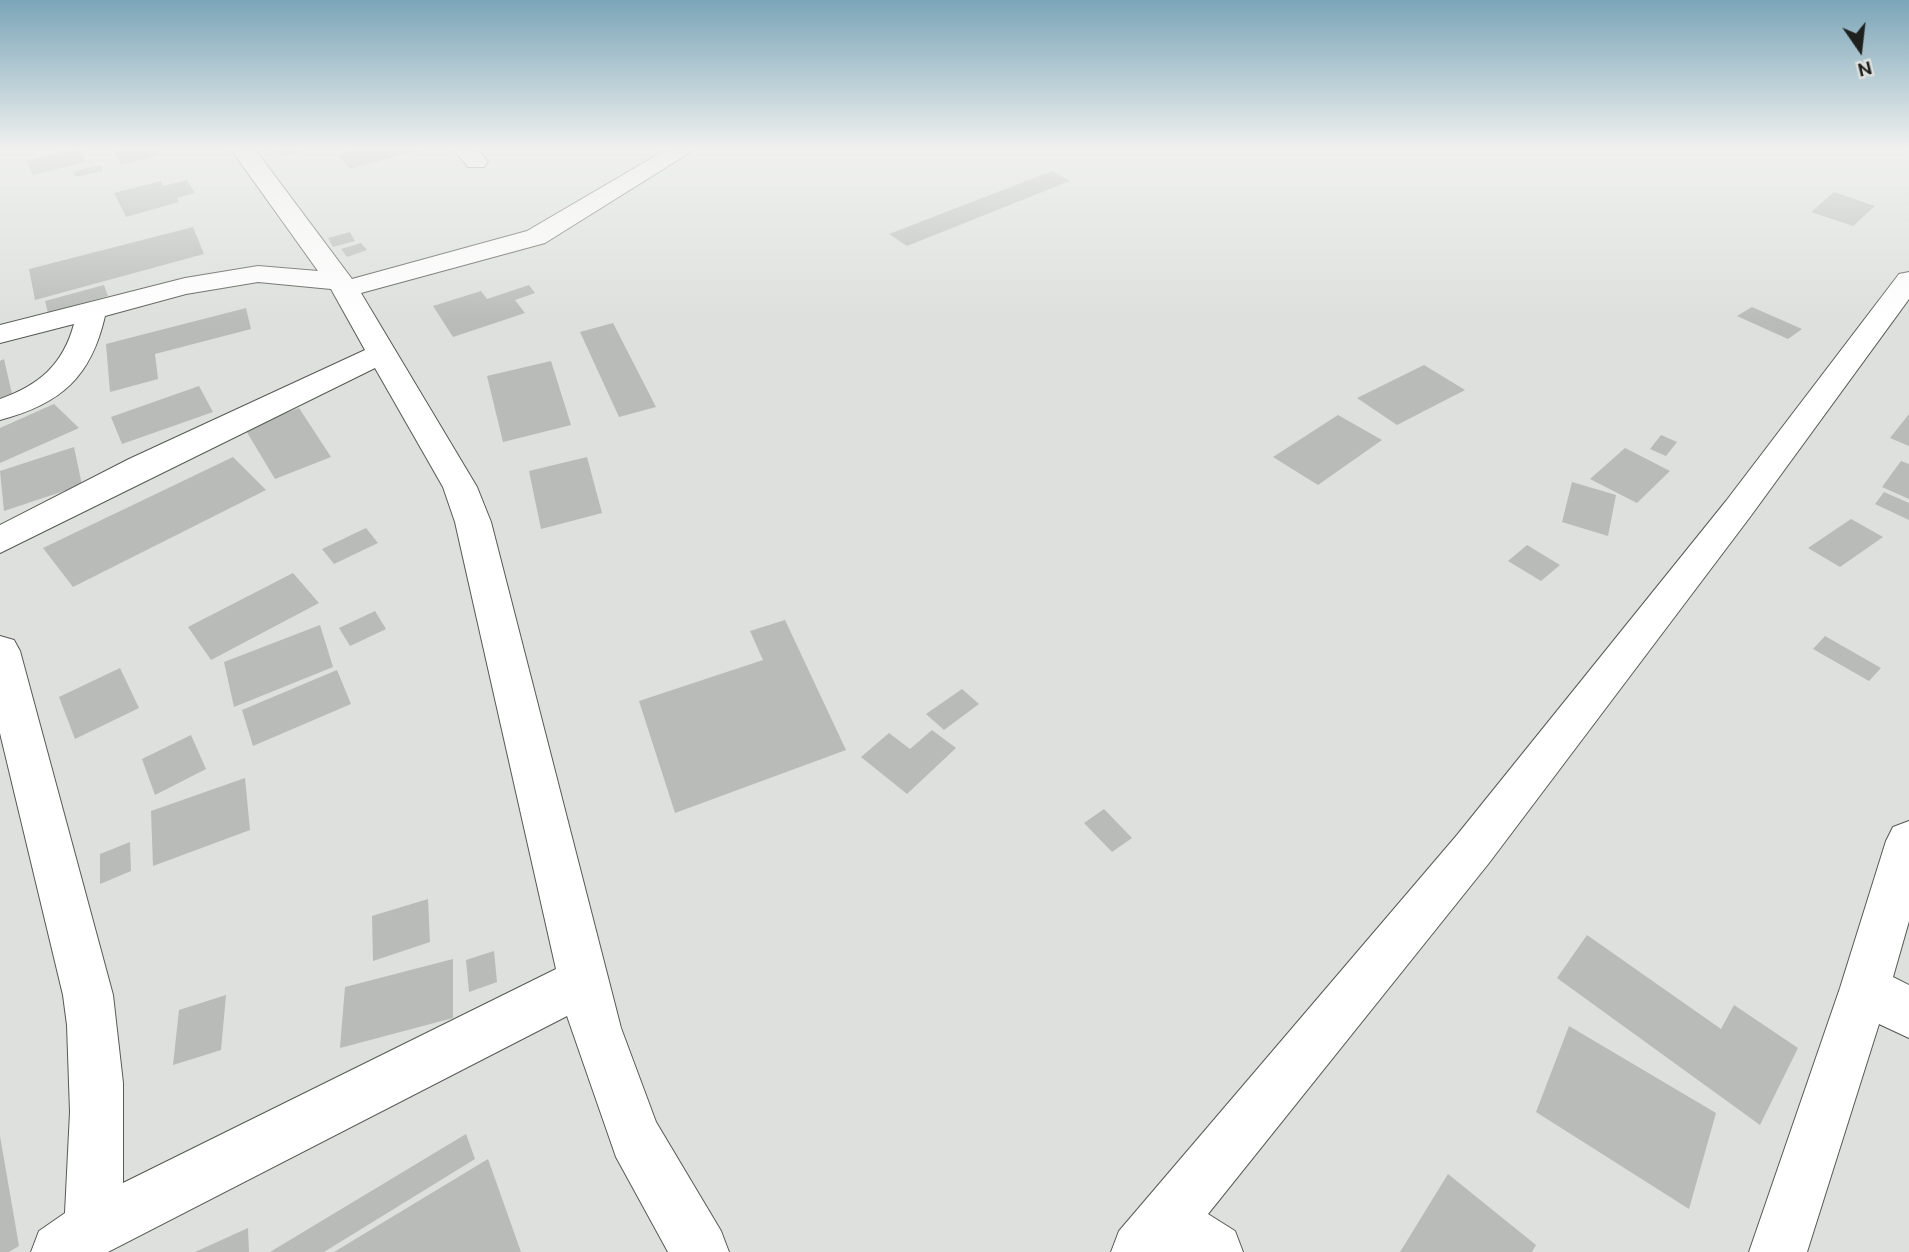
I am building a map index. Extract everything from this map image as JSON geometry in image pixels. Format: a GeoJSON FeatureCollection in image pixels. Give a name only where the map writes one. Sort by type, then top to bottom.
{"type":"FeatureCollection","features":[{"type":"Feature","properties":{"kind":"street"},"geometry":{"type":"LineString","coordinates":[[285,206],[342,285],[460,487],[473,522],[595,1028],[635,1138],[700,1252]]}},
{"type":"Feature","properties":{"kind":"street"},"geometry":{"type":"LineString","coordinates":[[0,334],[185,286],[258,274],[342,285],[536,237],[587,206]]}},
{"type":"Feature","properties":{"kind":"street"},"geometry":{"type":"LineString","coordinates":[[1214,1252],[1153,1236],[1474,849],[1738,509],[1888,326],[1909,280]]}},
{"type":"Feature","properties":{"kind":"street"},"geometry":{"type":"LineString","coordinates":[[0,410],[36,398],[73,366],[83,348],[92,308]]}},
{"type":"Feature","properties":{"kind":"street"},"geometry":{"type":"LineString","coordinates":[[0,540],[141,467],[382,353]]}},
{"type":"Feature","properties":{"kind":"street"},"geometry":{"type":"LineString","coordinates":[[0,650],[88,995],[97,1050],[99,1106],[76,1240]]}},
{"type":"Feature","properties":{"kind":"street"},"geometry":{"type":"LineString","coordinates":[[1778,1252],[1865,988],[1909,841]]}},
{"type":"Feature","properties":{"kind":"street"},"geometry":{"type":"LineString","coordinates":[[76,1240],[583,981]]}},
{"type":"Feature","properties":{"kind":"street"},"geometry":{"type":"LineString","coordinates":[[1865,988],[1909,1013]]}},
{"type":"Feature","properties":{"kind":"building"},"geometry":{"type":"Polygon","coordinates":[[[121,206],[163,206],[126,217],[121,206]]]}},
{"type":"Feature","properties":{"kind":"building"},"geometry":{"type":"Polygon","coordinates":[[[960,206],[1006,206],[907,246],[889,234],[960,206]]]}},
{"type":"Feature","properties":{"kind":"building"},"geometry":{"type":"Polygon","coordinates":[[[1817,206],[1875,206],[1853,226],[1811,212],[1817,206]]]}},
{"type":"Feature","properties":{"kind":"building"},"geometry":{"type":"Polygon","coordinates":[[[193,227],[204,254],[35,300],[29,269],[193,227]]]}},
{"type":"Feature","properties":{"kind":"building"},"geometry":{"type":"Polygon","coordinates":[[[350,232],[355,241],[333,247],[328,238],[350,232]]]}},
{"type":"Feature","properties":{"kind":"building"},"geometry":{"type":"Polygon","coordinates":[[[361,243],[367,250],[347,257],[341,249],[361,243]]]}},
{"type":"Feature","properties":{"kind":"building"},"geometry":{"type":"Polygon","coordinates":[[[104,285],[108,296],[48,313],[45,301],[104,285]]]}},
{"type":"Feature","properties":{"kind":"building"},"geometry":{"type":"Polygon","coordinates":[[[529,285],[535,293],[515,300],[525,313],[453,337],[433,306],[481,291],[487,299],[529,285]]]}},
{"type":"Feature","properties":{"kind":"building"},"geometry":{"type":"Polygon","coordinates":[[[1752,307],[1802,329],[1788,339],[1737,316],[1752,307]]]}},
{"type":"Feature","properties":{"kind":"building"},"geometry":{"type":"Polygon","coordinates":[[[246,308],[251,329],[155,354],[158,379],[110,392],[106,344],[246,308]]]}},
{"type":"Feature","properties":{"kind":"building"},"geometry":{"type":"Polygon","coordinates":[[[613,323],[656,407],[619,417],[580,332],[613,323]]]}},
{"type":"Feature","properties":{"kind":"building"},"geometry":{"type":"Polygon","coordinates":[[[4,359],[12,394],[0,398],[0,361],[4,359]]]}},
{"type":"Feature","properties":{"kind":"building"},"geometry":{"type":"Polygon","coordinates":[[[551,361],[571,425],[503,442],[487,376],[551,361]]]}},
{"type":"Feature","properties":{"kind":"building"},"geometry":{"type":"Polygon","coordinates":[[[1424,365],[1465,390],[1397,425],[1357,398],[1424,365]]]}},
{"type":"Feature","properties":{"kind":"building"},"geometry":{"type":"Polygon","coordinates":[[[199,386],[213,412],[122,444],[111,417],[199,386]]]}},
{"type":"Feature","properties":{"kind":"building"},"geometry":{"type":"Polygon","coordinates":[[[54,404],[79,428],[0,463],[0,428],[54,404]]]}},
{"type":"Feature","properties":{"kind":"building"},"geometry":{"type":"Polygon","coordinates":[[[299,408],[331,457],[275,479],[245,429],[299,408]]]}},
{"type":"Feature","properties":{"kind":"building"},"geometry":{"type":"Polygon","coordinates":[[[1909,414],[1909,446],[1890,438],[1909,414]]]}},
{"type":"Feature","properties":{"kind":"building"},"geometry":{"type":"Polygon","coordinates":[[[1338,415],[1382,440],[1318,485],[1273,457],[1338,415]]]}},
{"type":"Feature","properties":{"kind":"building"},"geometry":{"type":"Polygon","coordinates":[[[1661,435],[1677,442],[1666,456],[1650,449],[1661,435]]]}},
{"type":"Feature","properties":{"kind":"building"},"geometry":{"type":"Polygon","coordinates":[[[74,447],[82,485],[4,511],[0,471],[74,447]]]}},
{"type":"Feature","properties":{"kind":"building"},"geometry":{"type":"Polygon","coordinates":[[[1625,448],[1670,471],[1637,503],[1590,479],[1625,448]]]}},
{"type":"Feature","properties":{"kind":"building"},"geometry":{"type":"Polygon","coordinates":[[[233,457],[266,490],[73,587],[43,548],[233,457]]]}},
{"type":"Feature","properties":{"kind":"building"},"geometry":{"type":"Polygon","coordinates":[[[587,457],[602,513],[541,529],[529,471],[587,457]]]}},
{"type":"Feature","properties":{"kind":"building"},"geometry":{"type":"Polygon","coordinates":[[[1901,461],[1909,464],[1909,499],[1882,487],[1901,461]]]}},
{"type":"Feature","properties":{"kind":"building"},"geometry":{"type":"Polygon","coordinates":[[[1572,482],[1616,495],[1608,536],[1562,522],[1572,482]]]}},
{"type":"Feature","properties":{"kind":"building"},"geometry":{"type":"Polygon","coordinates":[[[1884,492],[1909,503],[1909,520],[1875,504],[1884,492]]]}},
{"type":"Feature","properties":{"kind":"building"},"geometry":{"type":"Polygon","coordinates":[[[1851,519],[1883,537],[1840,567],[1808,548],[1851,519]]]}},
{"type":"Feature","properties":{"kind":"building"},"geometry":{"type":"Polygon","coordinates":[[[366,528],[378,543],[334,564],[322,549],[366,528]]]}},
{"type":"Feature","properties":{"kind":"building"},"geometry":{"type":"Polygon","coordinates":[[[1527,545],[1560,565],[1541,581],[1508,561],[1527,545]]]}},
{"type":"Feature","properties":{"kind":"building"},"geometry":{"type":"Polygon","coordinates":[[[293,573],[319,603],[211,660],[188,627],[293,573]]]}},
{"type":"Feature","properties":{"kind":"building"},"geometry":{"type":"Polygon","coordinates":[[[375,611],[386,629],[350,646],[339,628],[375,611]]]}},
{"type":"Feature","properties":{"kind":"building"},"geometry":{"type":"Polygon","coordinates":[[[785,620],[846,750],[675,813],[639,701],[763,660],[750,631],[785,620]]]}},
{"type":"Feature","properties":{"kind":"building"},"geometry":{"type":"Polygon","coordinates":[[[320,625],[333,667],[234,707],[224,662],[320,625]]]}},
{"type":"Feature","properties":{"kind":"building"},"geometry":{"type":"Polygon","coordinates":[[[1825,636],[1881,668],[1869,681],[1813,649],[1825,636]]]}},
{"type":"Feature","properties":{"kind":"building"},"geometry":{"type":"Polygon","coordinates":[[[120,668],[139,708],[75,739],[59,697],[120,668]]]}},
{"type":"Feature","properties":{"kind":"building"},"geometry":{"type":"Polygon","coordinates":[[[337,670],[351,704],[253,746],[242,710],[337,670]]]}},
{"type":"Feature","properties":{"kind":"building"},"geometry":{"type":"Polygon","coordinates":[[[962,689],[979,704],[944,730],[926,714],[962,689]]]}},
{"type":"Feature","properties":{"kind":"building"},"geometry":{"type":"Polygon","coordinates":[[[932,730],[956,748],[907,794],[861,757],[889,733],[910,749],[932,730]]]}},
{"type":"Feature","properties":{"kind":"building"},"geometry":{"type":"Polygon","coordinates":[[[191,735],[206,769],[155,795],[142,759],[191,735]]]}},
{"type":"Feature","properties":{"kind":"building"},"geometry":{"type":"Polygon","coordinates":[[[245,778],[250,830],[153,866],[151,811],[245,778]]]}},
{"type":"Feature","properties":{"kind":"building"},"geometry":{"type":"Polygon","coordinates":[[[1104,809],[1132,838],[1112,852],[1084,823],[1104,809]]]}},
{"type":"Feature","properties":{"kind":"building"},"geometry":{"type":"Polygon","coordinates":[[[130,842],[131,871],[100,884],[100,854],[130,842]]]}},
{"type":"Feature","properties":{"kind":"building"},"geometry":{"type":"Polygon","coordinates":[[[428,899],[430,942],[373,961],[372,916],[428,899]]]}},
{"type":"Feature","properties":{"kind":"building"},"geometry":{"type":"Polygon","coordinates":[[[1587,935],[1721,1029],[1734,1005],[1798,1048],[1760,1125],[1557,978],[1587,935]]]}},
{"type":"Feature","properties":{"kind":"building"},"geometry":{"type":"Polygon","coordinates":[[[494,951],[497,982],[469,992],[466,960],[494,951]]]}},
{"type":"Feature","properties":{"kind":"building"},"geometry":{"type":"Polygon","coordinates":[[[453,959],[453,1018],[340,1048],[345,987],[453,959]]]}},
{"type":"Feature","properties":{"kind":"building"},"geometry":{"type":"Polygon","coordinates":[[[226,995],[221,1050],[173,1065],[179,1010],[226,995]]]}},
{"type":"Feature","properties":{"kind":"building"},"geometry":{"type":"Polygon","coordinates":[[[1569,1026],[1716,1113],[1689,1209],[1536,1112],[1569,1026]]]}},
{"type":"Feature","properties":{"kind":"building"},"geometry":{"type":"Polygon","coordinates":[[[466,1134],[475,1159],[324,1252],[270,1252],[466,1134]]]}},
{"type":"Feature","properties":{"kind":"building"},"geometry":{"type":"Polygon","coordinates":[[[0,1136],[19,1246],[9,1252],[0,1252],[0,1136]]]}},
{"type":"Feature","properties":{"kind":"building"},"geometry":{"type":"Polygon","coordinates":[[[488,1159],[521,1252],[334,1252],[488,1159]]]}},
{"type":"Feature","properties":{"kind":"building"},"geometry":{"type":"Polygon","coordinates":[[[1448,1174],[1536,1245],[1532,1252],[1400,1252],[1448,1174]]]}},
{"type":"Feature","properties":{"kind":"building"},"geometry":{"type":"Polygon","coordinates":[[[248,1228],[249,1252],[195,1252],[248,1228]]]}}]}
